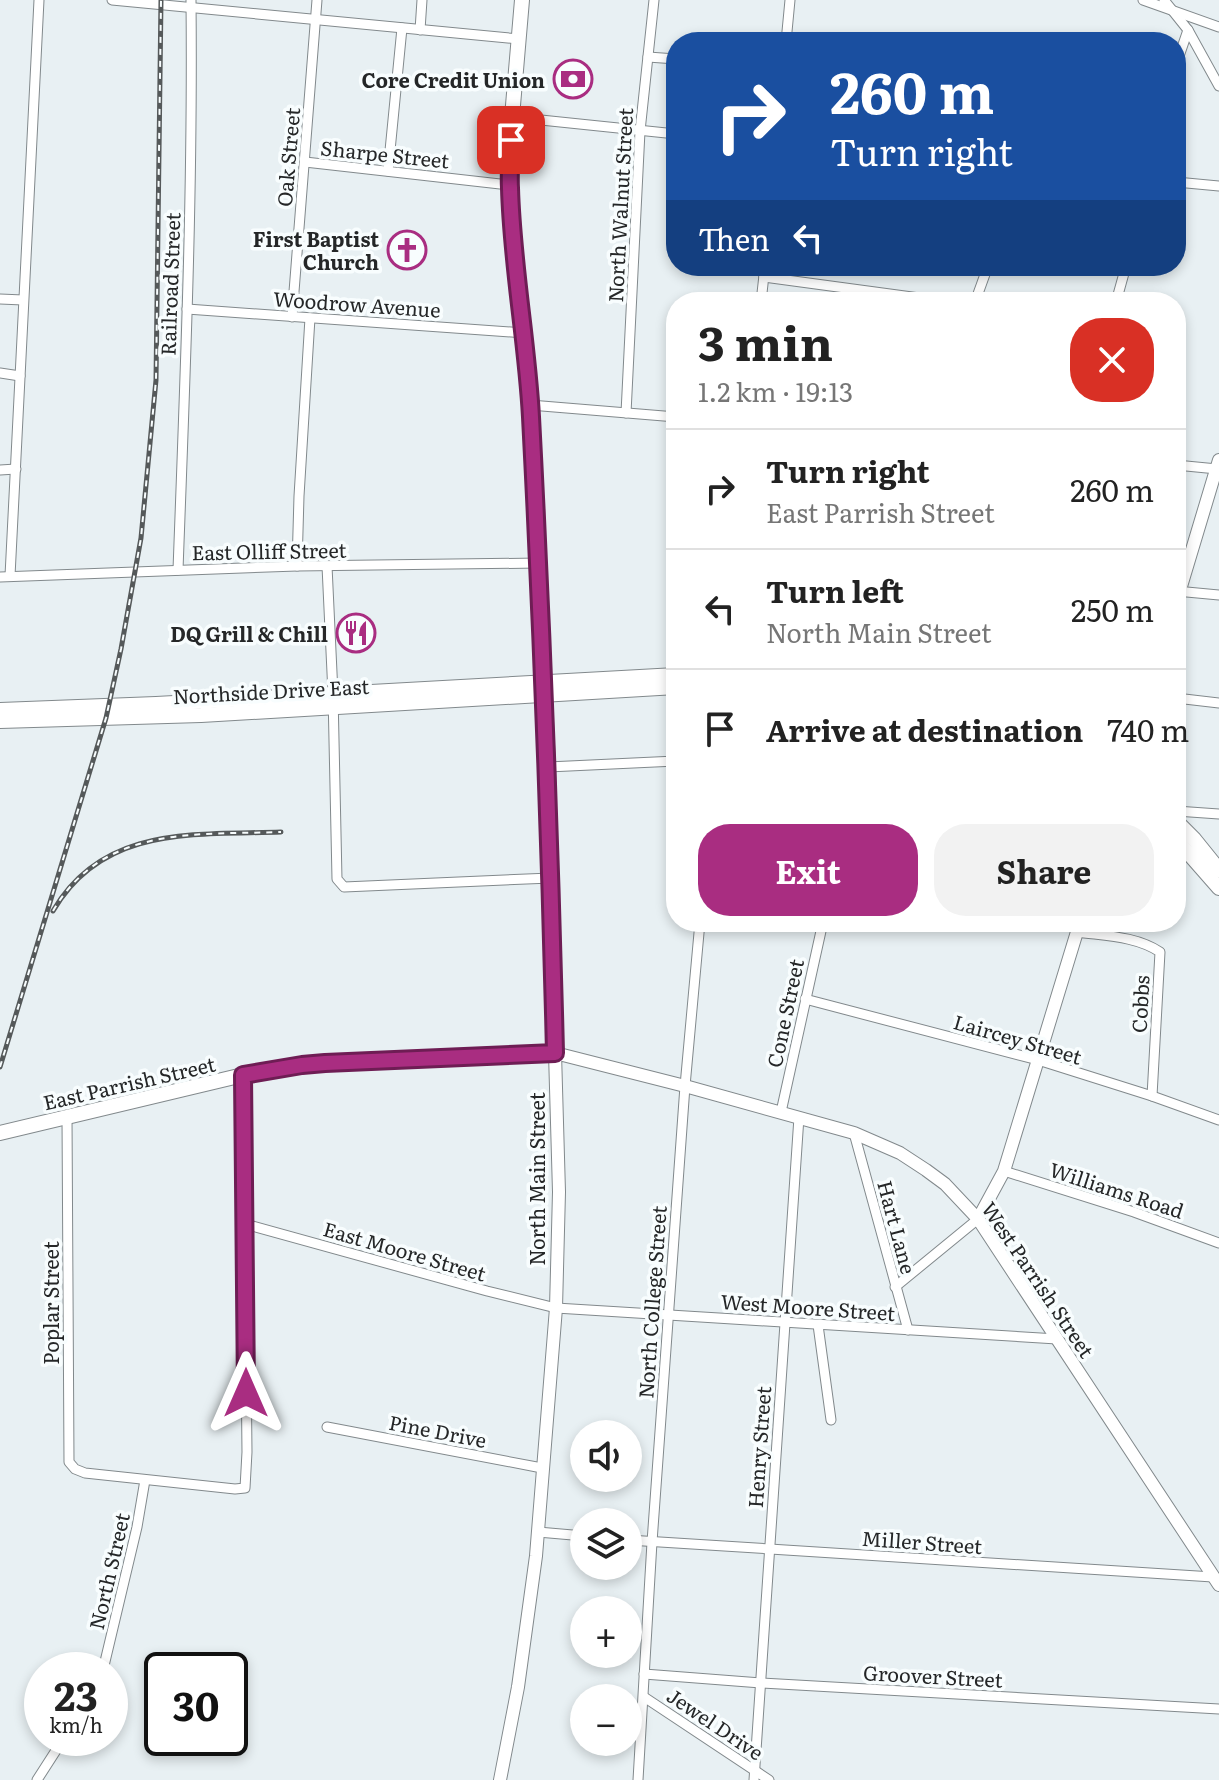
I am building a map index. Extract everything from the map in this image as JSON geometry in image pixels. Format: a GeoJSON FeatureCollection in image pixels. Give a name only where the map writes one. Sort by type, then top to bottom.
{"type":"FeatureCollection","features":[{"type":"Feature","properties":{"kind":"main road","name":"North Main Street"},"geometry":{"type":"LineString","coordinates":[[522,0],[509,185],[530,405],[539,563],[555,1053]]}},
{"type":"Feature","properties":{"kind":"main road"},"geometry":{"type":"LineString","coordinates":[[544,688],[666,676]]}},
{"type":"Feature","properties":{"kind":"main road"},"geometry":{"type":"LineString","coordinates":[[544,688],[666,687]]}},
{"type":"Feature","properties":{"kind":"main road","name":"Northside Drive East"},"geometry":{"type":"LineString","coordinates":[[0,710],[333,701],[544,688]]}},
{"type":"Feature","properties":{"kind":"main road","name":"Northside Drive East"},"geometry":{"type":"LineString","coordinates":[[0,721],[201,715],[333,701]]}},
{"type":"Feature","properties":{"kind":"main road"},"geometry":{"type":"LineString","coordinates":[[1186,831],[1219,870]]}},
{"type":"Feature","properties":{"kind":"main road"},"geometry":{"type":"LineString","coordinates":[[1186,850],[1219,888]]}},
{"type":"Feature","properties":{"kind":"main road","name":"East Parrish Street"},"geometry":{"type":"LineString","coordinates":[[0,1133],[243,1075],[302,1065],[555,1053]]}},
{"type":"Feature","properties":{"kind":"street"},"geometry":{"type":"LineString","coordinates":[[5,576],[16,469],[39,0]]}},
{"type":"Feature","properties":{"kind":"street"},"geometry":{"type":"LineString","coordinates":[[112,0],[191,4],[316,20],[519,39]]}},
{"type":"Feature","properties":{"kind":"street","name":"Oak Street"},"geometry":{"type":"LineString","coordinates":[[292,317],[317,0]]}},
{"type":"Feature","properties":{"kind":"street"},"geometry":{"type":"LineString","coordinates":[[420,30],[422,0]]}},
{"type":"Feature","properties":{"kind":"street","name":"North Walnut Street"},"geometry":{"type":"LineString","coordinates":[[626,413],[640,131],[654,0]]}},
{"type":"Feature","properties":{"kind":"street"},"geometry":{"type":"LineString","coordinates":[[787,32],[790,0]]}},
{"type":"Feature","properties":{"kind":"street"},"geometry":{"type":"LineString","coordinates":[[1143,0],[1219,27]]}},
{"type":"Feature","properties":{"kind":"street"},"geometry":{"type":"LineString","coordinates":[[1164,0],[1188,30],[1219,86]]}},
{"type":"Feature","properties":{"kind":"street","name":"Railroad Street"},"geometry":{"type":"LineString","coordinates":[[178,570],[187,309],[191,4]]}},
{"type":"Feature","properties":{"kind":"street"},"geometry":{"type":"LineString","coordinates":[[388,171],[402,28]]}},
{"type":"Feature","properties":{"kind":"street"},"geometry":{"type":"LineString","coordinates":[[1186,36],[1188,30]]}},
{"type":"Feature","properties":{"kind":"street"},"geometry":{"type":"LineString","coordinates":[[648,57],[666,58]]}},
{"type":"Feature","properties":{"kind":"street"},"geometry":{"type":"LineString","coordinates":[[512,117],[666,133]]}},
{"type":"Feature","properties":{"kind":"street","name":"Sharpe Street"},"geometry":{"type":"LineString","coordinates":[[305,162],[509,185]]}},
{"type":"Feature","properties":{"kind":"street"},"geometry":{"type":"LineString","coordinates":[[1186,183],[1219,186]]}},
{"type":"Feature","properties":{"kind":"street"},"geometry":{"type":"LineString","coordinates":[[794,276],[889,292]]}},
{"type":"Feature","properties":{"kind":"street"},"geometry":{"type":"LineString","coordinates":[[0,299],[23,300]]}},
{"type":"Feature","properties":{"kind":"street","name":"Woodrow Avenue"},"geometry":{"type":"LineString","coordinates":[[187,309],[524,333]]}},
{"type":"Feature","properties":{"kind":"street"},"geometry":{"type":"LineString","coordinates":[[297,566],[310,318]]}},
{"type":"Feature","properties":{"kind":"street"},"geometry":{"type":"LineString","coordinates":[[0,373],[20,376]]}},
{"type":"Feature","properties":{"kind":"street"},"geometry":{"type":"LineString","coordinates":[[530,405],[666,416]]}},
{"type":"Feature","properties":{"kind":"street"},"geometry":{"type":"LineString","coordinates":[[1186,467],[1217,472],[1186,567]]}},
{"type":"Feature","properties":{"kind":"street"},"geometry":{"type":"LineString","coordinates":[[0,470],[16,469]]}},
{"type":"Feature","properties":{"kind":"street","name":"East Olliff Street"},"geometry":{"type":"LineString","coordinates":[[5,576],[297,566],[539,563]]}},
{"type":"Feature","properties":{"kind":"street"},"geometry":{"type":"LineString","coordinates":[[327,566],[337,879],[344,887],[551,878]]}},
{"type":"Feature","properties":{"kind":"street"},"geometry":{"type":"LineString","coordinates":[[1186,595],[1219,595]]}},
{"type":"Feature","properties":{"kind":"street"},"geometry":{"type":"LineString","coordinates":[[1186,699],[1219,703]]}},
{"type":"Feature","properties":{"kind":"street"},"geometry":{"type":"LineString","coordinates":[[548,767],[666,761]]}},
{"type":"Feature","properties":{"kind":"street"},"geometry":{"type":"LineString","coordinates":[[1186,812],[1219,814]]}},
{"type":"Feature","properties":{"kind":"street","name":"North College Street"},"geometry":{"type":"LineString","coordinates":[[638,1780],[652,1542],[699,932]]}},
{"type":"Feature","properties":{"kind":"street","name":"Cone Street"},"geometry":{"type":"LineString","coordinates":[[781,1112],[821,932]]}},
{"type":"Feature","properties":{"kind":"street"},"geometry":{"type":"LineString","coordinates":[[895,1287],[978,1219],[1004,1171],[1076,932]]}},
{"type":"Feature","properties":{"kind":"street","name":"Cobbs"},"geometry":{"type":"LineString","coordinates":[[1101,932],[1137,940],[1160,952],[1152,1096]]}},
{"type":"Feature","properties":{"kind":"street","name":"Laircey Street"},"geometry":{"type":"LineString","coordinates":[[805,999],[1038,1060],[1219,1120]]}},
{"type":"Feature","properties":{"kind":"street","name":"West Parrish Street"},"geometry":{"type":"LineString","coordinates":[[555,1053],[854,1133],[900,1153],[945,1184],[978,1219],[1216,1581]]}},
{"type":"Feature","properties":{"kind":"street","name":"North Main Street"},"geometry":{"type":"LineString","coordinates":[[500,1780],[518,1687],[538,1532],[556,1308],[559,1192],[555,1053]]}},
{"type":"Feature","properties":{"kind":"street"},"geometry":{"type":"LineString","coordinates":[[145,1480],[245,1488],[243,1075]]}},
{"type":"Feature","properties":{"kind":"street","name":"Poplar Street"},"geometry":{"type":"LineString","coordinates":[[67,1117],[69,1462],[75,1469],[91,1474],[145,1480]]}},
{"type":"Feature","properties":{"kind":"street","name":"Henry Street"},"geometry":{"type":"LineString","coordinates":[[754,1775],[799,1117]]}},
{"type":"Feature","properties":{"kind":"street","name":"Hart Lane"},"geometry":{"type":"LineString","coordinates":[[854,1133],[908,1330]]}},
{"type":"Feature","properties":{"kind":"street","name":"Williams Road"},"geometry":{"type":"LineString","coordinates":[[1004,1171],[1134,1212],[1219,1243]]}},
{"type":"Feature","properties":{"kind":"street","name":"East Moore Street"},"geometry":{"type":"LineString","coordinates":[[245,1224],[556,1308]]}},
{"type":"Feature","properties":{"kind":"street","name":"West Moore Street"},"geometry":{"type":"LineString","coordinates":[[556,1308],[1057,1339]]}},
{"type":"Feature","properties":{"kind":"street"},"geometry":{"type":"LineString","coordinates":[[818,1325],[831,1420]]}},
{"type":"Feature","properties":{"kind":"street","name":"Pine Drive"},"geometry":{"type":"LineString","coordinates":[[327,1427],[542,1468]]}},
{"type":"Feature","properties":{"kind":"street","name":"North Street"},"geometry":{"type":"LineString","coordinates":[[107,1652],[145,1480]]}},
{"type":"Feature","properties":{"kind":"street"},"geometry":{"type":"LineString","coordinates":[[538,1532],[570,1535]]}},
{"type":"Feature","properties":{"kind":"street","name":"Miller Street"},"geometry":{"type":"LineString","coordinates":[[642,1541],[1216,1581]]}},
{"type":"Feature","properties":{"kind":"street","name":"Groover Street"},"geometry":{"type":"LineString","coordinates":[[644,1674],[1219,1709]]}},
{"type":"Feature","properties":{"kind":"street","name":"Jewel Drive"},"geometry":{"type":"LineString","coordinates":[[644,1697],[754,1775],[769,1780]]}},
{"type":"Feature","properties":{"kind":"street"},"geometry":{"type":"LineString","coordinates":[[37,1780],[52,1756]]}},
{"type":"Feature","properties":{"kind":"railway"},"geometry":{"type":"LineString","coordinates":[[0,1067],[106,718],[141,538],[156,380],[161,0]]}},
{"type":"Feature","properties":{"kind":"railway"},"geometry":{"type":"LineString","coordinates":[[53,911],[74,883],[98,863],[124,849],[154,840],[184,836],[281,832]]}},
{"type":"Feature","properties":{"kind":"place","name":"Core Credit Union"},"geometry":{"type":"Point","coordinates":[573,79]}},
{"type":"Feature","properties":{"kind":"place","name":"First Baptist Church"},"geometry":{"type":"Point","coordinates":[407,250]}},
{"type":"Feature","properties":{"kind":"place","name":"DQ Grill & Chill"},"geometry":{"type":"Point","coordinates":[356,633]}},
{"type":"Feature","properties":{"kind":"route"},"geometry":{"type":"LineString","coordinates":[[246,1393],[243,1075],[325,1063],[555,1053],[539,563],[530,405],[509,185],[511,140]]}}]}
